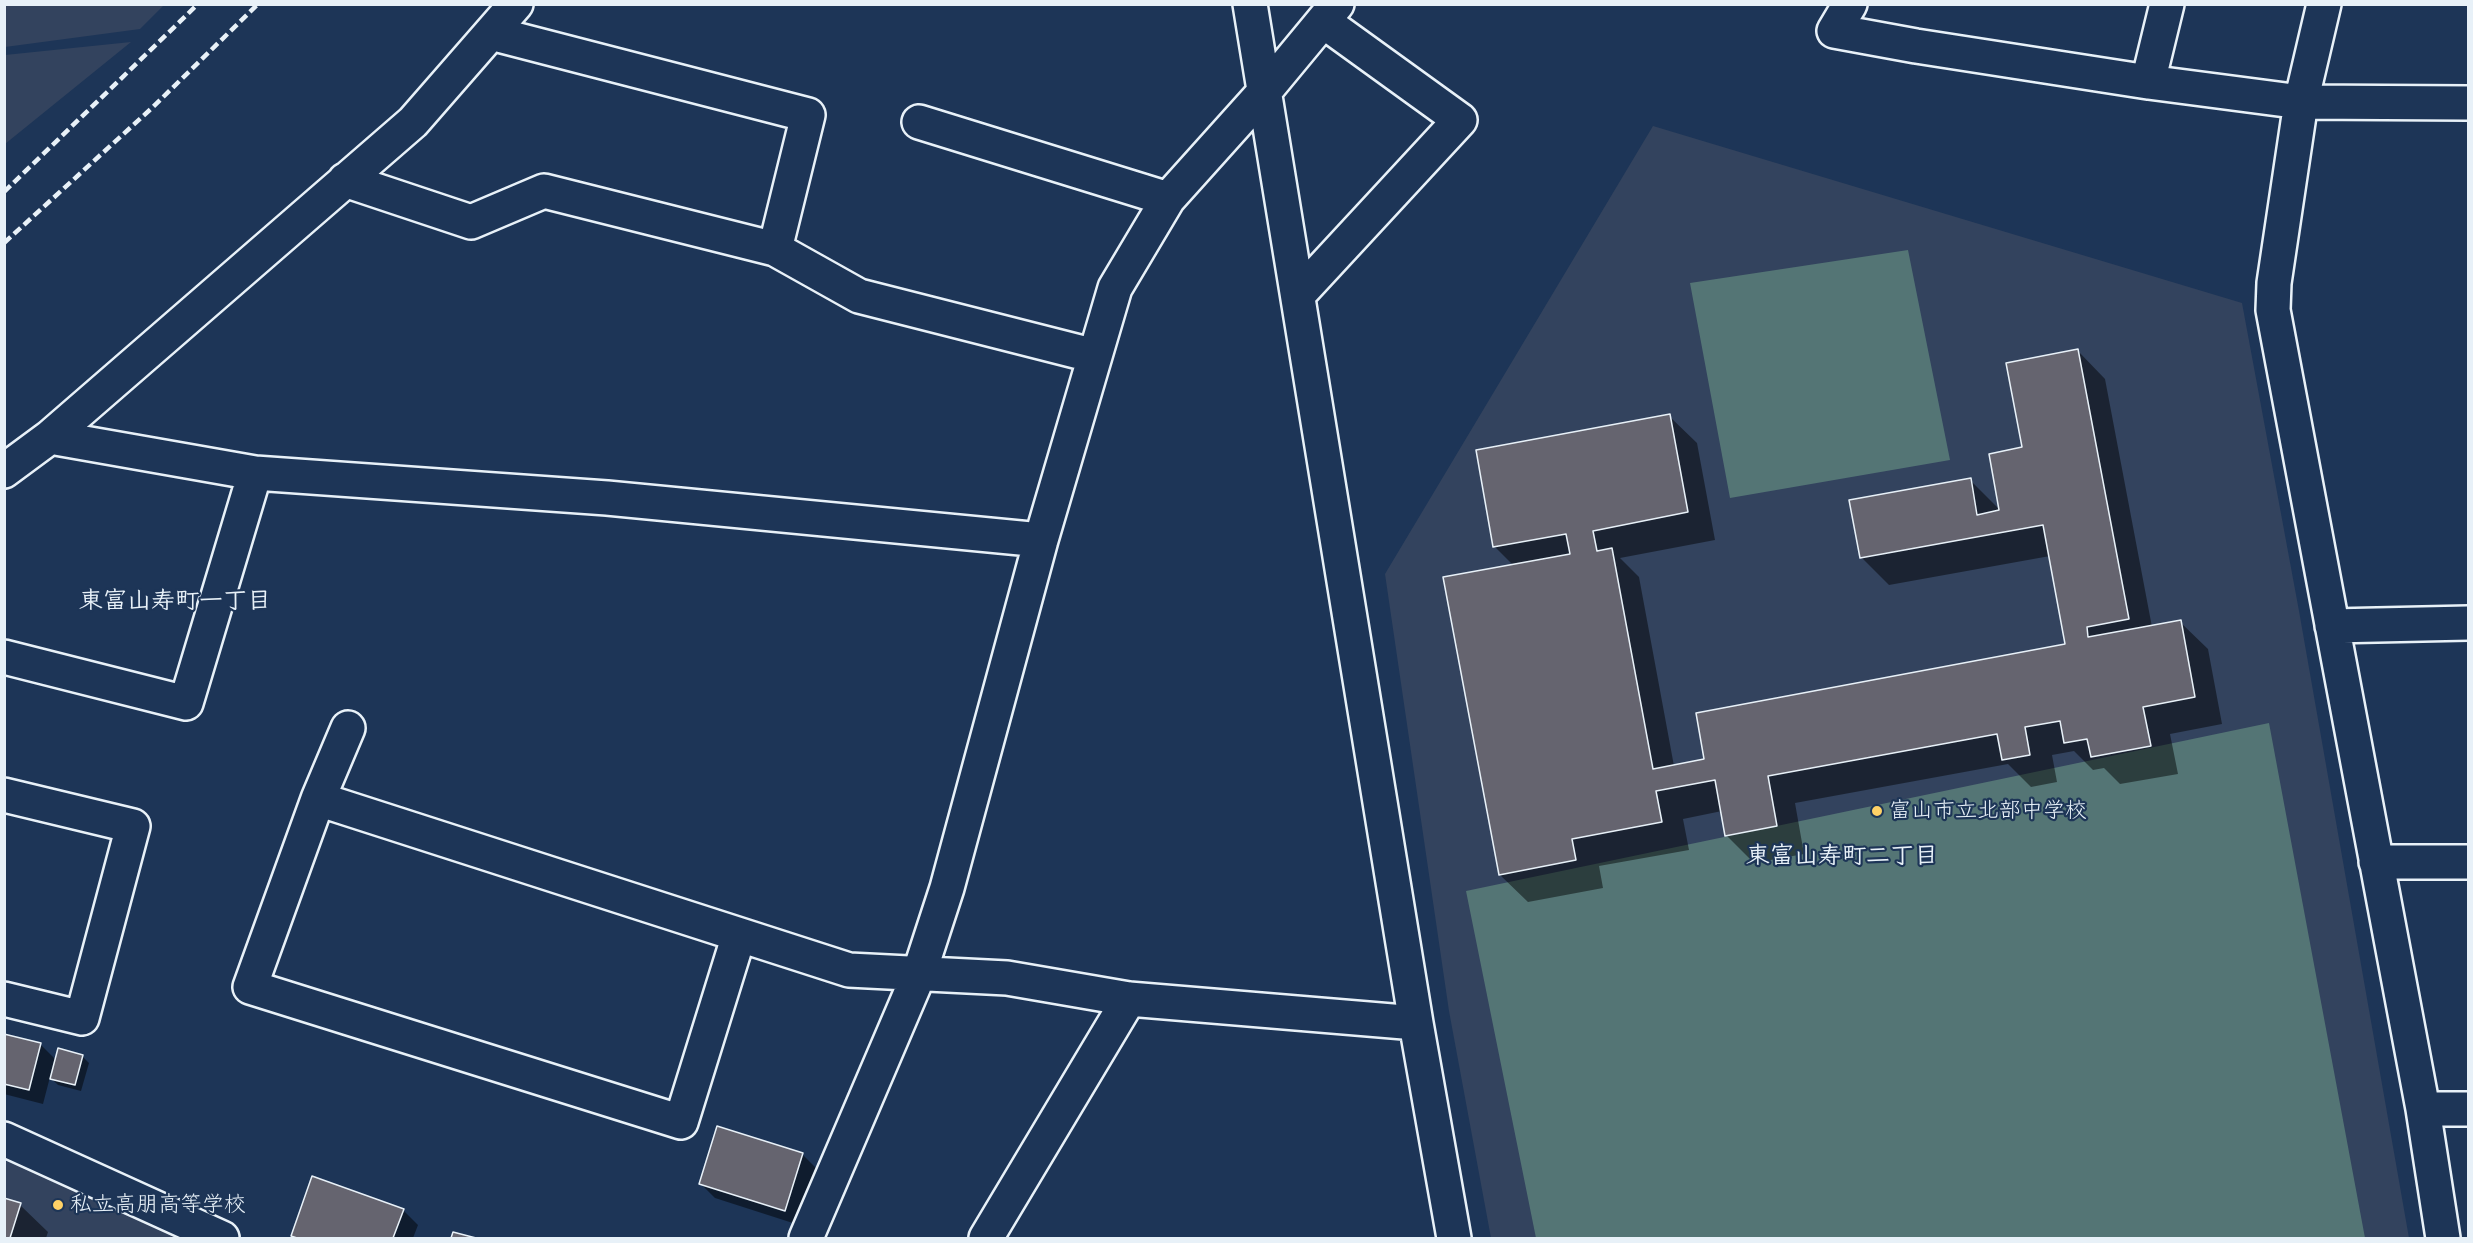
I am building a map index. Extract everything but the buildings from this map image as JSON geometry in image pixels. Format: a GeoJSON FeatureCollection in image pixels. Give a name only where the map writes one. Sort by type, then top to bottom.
{"type":"FeatureCollection","features":[{"type":"Feature","properties":{"kind":"street"},"geometry":{"type":"LineString","coordinates":[[4,471],[50,437],[412,122],[516,4]]}},
{"type":"Feature","properties":{"kind":"street"},"geometry":{"type":"LineString","coordinates":[[1850,4],[1834,31],[2148,82],[2301,102],[2469,103]]}},
{"type":"Feature","properties":{"kind":"street"},"geometry":{"type":"LineString","coordinates":[[2148,82],[2166,4]]}},
{"type":"Feature","properties":{"kind":"street"},"geometry":{"type":"LineString","coordinates":[[2324,4],[2301,102],[2274,283],[2273,310],[2423,1109],[2443,1239]]}},
{"type":"Feature","properties":{"kind":"street"},"geometry":{"type":"LineString","coordinates":[[1247,6],[1265,91],[1416,1023],[1454,1239]]}},
{"type":"Feature","properties":{"kind":"street"},"geometry":{"type":"LineString","coordinates":[[806,1239],[920,974],[947,888],[1041,540],[1115,288],[1168,199],[1265,91],[1330,13],[1460,120],[1298,295]]}},
{"type":"Feature","properties":{"kind":"street"},"geometry":{"type":"LineString","coordinates":[[491,33],[808,115],[775,249]]}},
{"type":"Feature","properties":{"kind":"street"},"geometry":{"type":"LineString","coordinates":[[919,122],[1168,199]]}},
{"type":"Feature","properties":{"kind":"street"},"geometry":{"type":"LineString","coordinates":[[345,180],[471,222],[544,191],[775,249],[859,296],[1095,356]]}},
{"type":"Feature","properties":{"kind":"street"},"geometry":{"type":"LineString","coordinates":[[50,437],[255,473],[607,498],[1041,540]]}},
{"type":"Feature","properties":{"kind":"street"},"geometry":{"type":"LineString","coordinates":[[4,657],[186,703],[255,473]]}},
{"type":"Feature","properties":{"kind":"street"},"geometry":{"type":"LineString","coordinates":[[2332,626],[2469,623]]}},
{"type":"Feature","properties":{"kind":"street"},"geometry":{"type":"LineString","coordinates":[[348,728],[318,799],[250,987],[681,1122],[739,935]]}},
{"type":"Feature","properties":{"kind":"street"},"geometry":{"type":"LineString","coordinates":[[4,795],[133,826],[82,1018],[4,999]]}},
{"type":"Feature","properties":{"kind":"street"},"geometry":{"type":"LineString","coordinates":[[318,799],[849,970],[1007,978],[1129,999],[1416,1023]]}},
{"type":"Feature","properties":{"kind":"street"},"geometry":{"type":"LineString","coordinates":[[2376,862],[2469,862]]}},
{"type":"Feature","properties":{"kind":"street"},"geometry":{"type":"LineString","coordinates":[[986,1239],[1129,999]]}},
{"type":"Feature","properties":{"kind":"street"},"geometry":{"type":"LineString","coordinates":[[2423,1109],[2469,1110]]}},
{"type":"Feature","properties":{"kind":"street"},"geometry":{"type":"LineString","coordinates":[[4,1139],[222,1239]]}},
{"type":"Feature","properties":{"kind":"shaded area"},"geometry":{"type":"Polygon","coordinates":[[[4,5],[164,5],[140,29],[5,47],[4,5]]]}},
{"type":"Feature","properties":{"kind":"shaded area"},"geometry":{"type":"Polygon","coordinates":[[[131,42],[5,144],[5,55],[131,42]]]}},
{"type":"Feature","properties":{"kind":"shaded area","name":"富山市立北部中学校"},"geometry":{"type":"Polygon","coordinates":[[[1653,126],[2242,303],[2299,611],[2409,1238],[1491,1238],[1449,1011],[1385,574],[1653,126]]]}},
{"type":"Feature","properties":{"kind":"shaded area","name":"私立高朋高等学校"},"geometry":{"type":"Polygon","coordinates":[[[4,1161],[41,1171],[183,1238],[5,1238],[4,1161]]]}},
{"type":"Feature","properties":{"kind":"green space"},"geometry":{"type":"Polygon","coordinates":[[[1908,250],[1950,460],[1730,498],[1690,283],[1908,250]]]}},
{"type":"Feature","properties":{"kind":"green space"},"geometry":{"type":"Polygon","coordinates":[[[2269,723],[2365,1238],[1536,1238],[1466,891],[2269,723]]]}},
{"type":"Feature","properties":{"kind":"railway"},"geometry":{"type":"LineString","coordinates":[[4,192],[198,4]]}},
{"type":"Feature","properties":{"kind":"railway"},"geometry":{"type":"LineString","coordinates":[[4,243],[153,107],[258,4]]}},
{"type":"Feature","properties":{"kind":"place","name":"富山市立北部中学校"},"geometry":{"type":"Point","coordinates":[1877,811]}},
{"type":"Feature","properties":{"kind":"place","name":"私立高朋高等学校"},"geometry":{"type":"Point","coordinates":[58,1205]}},
{"type":"Feature","properties":{"kind":"district","name":"東富山寿町一丁目"},"geometry":{"type":"Point","coordinates":[175,601]}},
{"type":"Feature","properties":{"kind":"district","name":"東富山寿町二丁目"},"geometry":{"type":"Point","coordinates":[1842,856]}}]}
